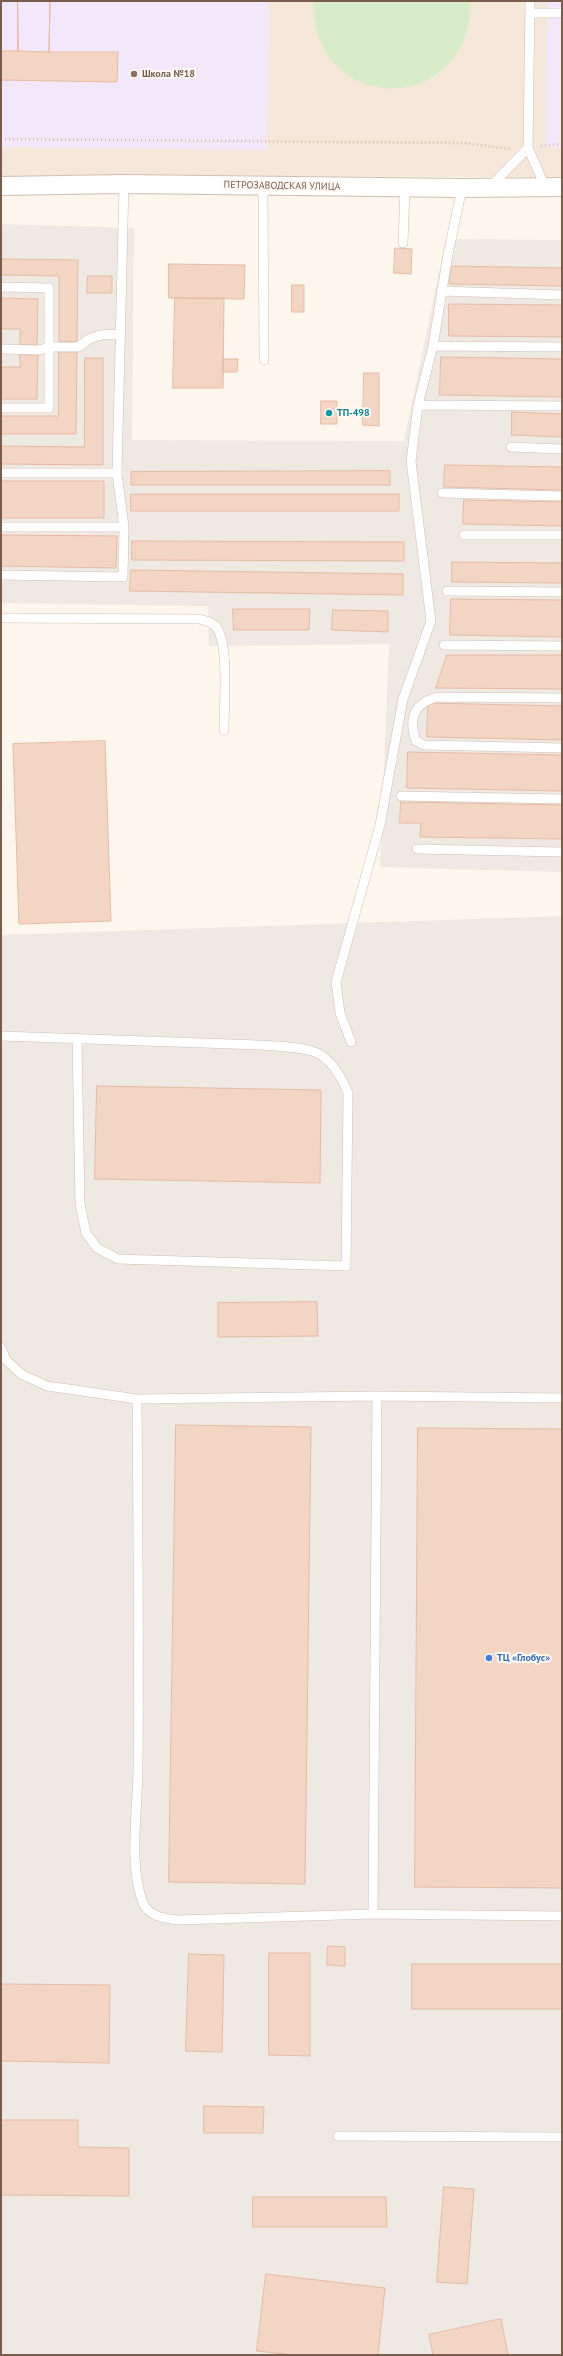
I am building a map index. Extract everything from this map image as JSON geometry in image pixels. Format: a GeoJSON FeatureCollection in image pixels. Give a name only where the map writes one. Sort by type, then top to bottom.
{"type":"FeatureCollection","features":[{"type":"Feature","properties":{"kind":"street","name":"ПЕТРОЗАВОДСКАЯ УЛИЦА"},"geometry":{"type":"LineString","coordinates":[[1,186],[124,184],[405,188],[554,187]]}},
{"type":"Feature","properties":{"kind":"lane"},"geometry":{"type":"LineString","coordinates":[[530,1],[528,148],[554,187]]}},
{"type":"Feature","properties":{"kind":"lane"},"geometry":{"type":"LineString","coordinates":[[530,13],[562,13]]}},
{"type":"Feature","properties":{"kind":"lane"},"geometry":{"type":"LineString","coordinates":[[488,188],[528,148]]}},
{"type":"Feature","properties":{"kind":"lane"},"geometry":{"type":"LineString","coordinates":[[1,575],[124,577],[124,527],[117,473],[119,334],[124,184]]}},
{"type":"Feature","properties":{"kind":"lane"},"geometry":{"type":"LineString","coordinates":[[263,186],[264,360]]}},
{"type":"Feature","properties":{"kind":"lane"},"geometry":{"type":"LineString","coordinates":[[403,244],[405,188]]}},
{"type":"Feature","properties":{"kind":"lane"},"geometry":{"type":"LineString","coordinates":[[351,1042],[340,1013],[336,982],[380,825],[403,699],[431,621],[411,460],[418,405],[433,346],[441,291],[462,188]]}},
{"type":"Feature","properties":{"kind":"lane"},"geometry":{"type":"LineString","coordinates":[[1,287],[49,288],[49,408],[1,408]]}},
{"type":"Feature","properties":{"kind":"lane"},"geometry":{"type":"LineString","coordinates":[[441,291],[562,295]]}},
{"type":"Feature","properties":{"kind":"lane"},"geometry":{"type":"LineString","coordinates":[[1,349],[39,350],[49,347],[78,347],[89,339],[100,335],[119,334]]}},
{"type":"Feature","properties":{"kind":"lane"},"geometry":{"type":"LineString","coordinates":[[433,346],[562,347]]}},
{"type":"Feature","properties":{"kind":"lane"},"geometry":{"type":"LineString","coordinates":[[418,405],[562,406]]}},
{"type":"Feature","properties":{"kind":"lane"},"geometry":{"type":"LineString","coordinates":[[511,447],[562,449]]}},
{"type":"Feature","properties":{"kind":"lane"},"geometry":{"type":"LineString","coordinates":[[1,473],[117,473]]}},
{"type":"Feature","properties":{"kind":"lane"},"geometry":{"type":"LineString","coordinates":[[442,494],[562,496]]}},
{"type":"Feature","properties":{"kind":"lane"},"geometry":{"type":"LineString","coordinates":[[1,527],[124,527]]}},
{"type":"Feature","properties":{"kind":"lane"},"geometry":{"type":"LineString","coordinates":[[464,535],[562,535]]}},
{"type":"Feature","properties":{"kind":"lane"},"geometry":{"type":"LineString","coordinates":[[447,591],[562,592]]}},
{"type":"Feature","properties":{"kind":"lane"},"geometry":{"type":"LineString","coordinates":[[1,618],[199,619],[210,621],[217,628],[223,648],[224,730]]}},
{"type":"Feature","properties":{"kind":"lane"},"geometry":{"type":"LineString","coordinates":[[444,645],[562,646]]}},
{"type":"Feature","properties":{"kind":"lane"},"geometry":{"type":"LineString","coordinates":[[562,698],[438,697],[425,700],[416,709],[413,731],[416,741],[424,745],[562,748]]}},
{"type":"Feature","properties":{"kind":"lane"},"geometry":{"type":"LineString","coordinates":[[401,796],[562,799]]}},
{"type":"Feature","properties":{"kind":"lane"},"geometry":{"type":"LineString","coordinates":[[417,848],[562,852]]}},
{"type":"Feature","properties":{"kind":"lane"},"geometry":{"type":"LineString","coordinates":[[1,1036],[77,1038],[276,1047],[315,1052],[327,1059],[344,1083],[348,1093],[346,1266],[118,1259],[97,1248],[86,1233],[80,1204],[77,1038]]}},
{"type":"Feature","properties":{"kind":"lane"},"geometry":{"type":"LineString","coordinates":[[1,1348],[6,1360],[20,1374],[47,1386],[137,1399],[377,1396],[562,1398]]}},
{"type":"Feature","properties":{"kind":"lane"},"geometry":{"type":"LineString","coordinates":[[373,1914],[377,1396]]}},
{"type":"Feature","properties":{"kind":"lane"},"geometry":{"type":"LineString","coordinates":[[137,1399],[138,1770],[136,1856],[138,1886],[144,1905],[161,1918],[179,1920],[373,1914],[562,1916]]}},
{"type":"Feature","properties":{"kind":"lane"},"geometry":{"type":"LineString","coordinates":[[338,2136],[562,2136]]}},
{"type":"Feature","properties":{"kind":"path"},"geometry":{"type":"LineString","coordinates":[[1,139],[464,143],[508,149],[562,144]]}},
{"type":"Feature","properties":{"kind":"shaded area"},"geometry":{"type":"Polygon","coordinates":[[[1,1],[562,1],[562,177],[1,176],[1,1]]]}},
{"type":"Feature","properties":{"kind":"shaded area","name":"Школа №18"},"geometry":{"type":"Polygon","coordinates":[[[1,1],[269,1],[267,150],[1,147],[1,1]]]}},
{"type":"Feature","properties":{"kind":"shaded area"},"geometry":{"type":"Polygon","coordinates":[[[547,1],[562,1],[562,148],[546,148],[547,1]]]}},
{"type":"Feature","properties":{"kind":"shaded area"},"geometry":{"type":"Polygon","coordinates":[[[1,224],[134,228],[132,440],[404,441],[446,239],[562,240],[562,872],[380,867],[389,644],[209,646],[208,606],[1,603],[1,224]]]}},
{"type":"Feature","properties":{"kind":"shaded area"},"geometry":{"type":"Polygon","coordinates":[[[562,916],[562,2355],[1,2355],[1,935],[562,916]]]}},
{"type":"Feature","properties":{"kind":"green space"},"geometry":{"type":"Polygon","coordinates":[[[313,1],[471,1],[464,40],[445,67],[420,83],[390,88],[362,82],[337,66],[319,39],[313,1]]]}},
{"type":"Feature","properties":{"kind":"building"},"geometry":{"type":"Polygon","coordinates":[[[18,1],[50,1],[49,52],[118,52],[117,82],[1,80],[1,51],[18,51],[18,1]]]}},
{"type":"Feature","properties":{"kind":"building"},"geometry":{"type":"Polygon","coordinates":[[[18,1],[50,1],[49,52],[18,51],[18,1]]]}},
{"type":"Feature","properties":{"kind":"building"},"geometry":{"type":"Polygon","coordinates":[[[395,248],[412,249],[411,274],[394,273],[395,248]]]}},
{"type":"Feature","properties":{"kind":"building"},"geometry":{"type":"Polygon","coordinates":[[[1,259],[78,260],[77,342],[59,341],[59,276],[1,275],[1,259]]]}},
{"type":"Feature","properties":{"kind":"building"},"geometry":{"type":"Polygon","coordinates":[[[169,264],[245,265],[244,299],[169,298],[169,264]]]}},
{"type":"Feature","properties":{"kind":"building"},"geometry":{"type":"Polygon","coordinates":[[[451,266],[562,268],[562,286],[450,284],[451,266]]]}},
{"type":"Feature","properties":{"kind":"building"},"geometry":{"type":"Polygon","coordinates":[[[88,276],[112,276],[112,293],[87,293],[88,276]]]}},
{"type":"Feature","properties":{"kind":"building"},"geometry":{"type":"Polygon","coordinates":[[[292,285],[304,285],[304,312],[292,312],[292,285]]]}},
{"type":"Feature","properties":{"kind":"building"},"geometry":{"type":"Polygon","coordinates":[[[1,298],[38,299],[37,345],[20,345],[20,329],[1,329],[1,298]]]}},
{"type":"Feature","properties":{"kind":"building"},"geometry":{"type":"Polygon","coordinates":[[[175,298],[224,298],[223,388],[173,388],[175,298]]]}},
{"type":"Feature","properties":{"kind":"building"},"geometry":{"type":"Polygon","coordinates":[[[449,304],[562,305],[562,337],[449,336],[449,304]]]}},
{"type":"Feature","properties":{"kind":"building"},"geometry":{"type":"Polygon","coordinates":[[[59,352],[77,352],[76,434],[1,434],[1,416],[58,416],[59,352]]]}},
{"type":"Feature","properties":{"kind":"building"},"geometry":{"type":"Polygon","coordinates":[[[20,355],[38,355],[37,399],[1,399],[1,367],[20,367],[20,355]]]}},
{"type":"Feature","properties":{"kind":"building"},"geometry":{"type":"Polygon","coordinates":[[[441,357],[562,359],[562,397],[440,395],[441,357]]]}},
{"type":"Feature","properties":{"kind":"building"},"geometry":{"type":"Polygon","coordinates":[[[85,358],[103,358],[103,465],[1,464],[1,446],[84,447],[85,358]]]}},
{"type":"Feature","properties":{"kind":"building"},"geometry":{"type":"Polygon","coordinates":[[[223,359],[238,359],[237,372],[223,372],[223,359]]]}},
{"type":"Feature","properties":{"kind":"building"},"geometry":{"type":"Polygon","coordinates":[[[364,373],[379,373],[379,426],[363,425],[364,373]]]}},
{"type":"Feature","properties":{"kind":"building","name":"ТП-498"},"geometry":{"type":"Polygon","coordinates":[[[321,401],[337,401],[337,424],[321,424],[321,401]]]}},
{"type":"Feature","properties":{"kind":"building"},"geometry":{"type":"Polygon","coordinates":[[[512,412],[562,414],[562,437],[512,435],[512,412]]]}},
{"type":"Feature","properties":{"kind":"building"},"geometry":{"type":"Polygon","coordinates":[[[445,465],[562,467],[562,490],[444,487],[445,465]]]}},
{"type":"Feature","properties":{"kind":"building"},"geometry":{"type":"Polygon","coordinates":[[[390,471],[390,485],[131,485],[131,472],[390,471]]]}},
{"type":"Feature","properties":{"kind":"building"},"geometry":{"type":"Polygon","coordinates":[[[1,481],[104,481],[104,518],[1,518],[1,481]]]}},
{"type":"Feature","properties":{"kind":"building"},"geometry":{"type":"Polygon","coordinates":[[[131,494],[399,494],[399,511],[131,511],[131,494]]]}},
{"type":"Feature","properties":{"kind":"building"},"geometry":{"type":"Polygon","coordinates":[[[464,500],[562,502],[562,526],[463,524],[464,500]]]}},
{"type":"Feature","properties":{"kind":"building"},"geometry":{"type":"Polygon","coordinates":[[[1,535],[117,536],[116,568],[1,566],[1,535]]]}},
{"type":"Feature","properties":{"kind":"building"},"geometry":{"type":"Polygon","coordinates":[[[132,541],[404,542],[404,561],[132,560],[132,541]]]}},
{"type":"Feature","properties":{"kind":"building"},"geometry":{"type":"Polygon","coordinates":[[[452,562],[562,563],[562,583],[452,582],[452,562]]]}},
{"type":"Feature","properties":{"kind":"building"},"geometry":{"type":"Polygon","coordinates":[[[131,570],[403,574],[403,595],[130,591],[131,570]]]}},
{"type":"Feature","properties":{"kind":"building"},"geometry":{"type":"Polygon","coordinates":[[[451,599],[562,600],[562,637],[450,635],[451,599]]]}},
{"type":"Feature","properties":{"kind":"building"},"geometry":{"type":"Polygon","coordinates":[[[233,609],[310,609],[309,630],[234,630],[233,609]]]}},
{"type":"Feature","properties":{"kind":"building"},"geometry":{"type":"Polygon","coordinates":[[[333,610],[388,611],[388,632],[332,630],[333,610]]]}},
{"type":"Feature","properties":{"kind":"building"},"geometry":{"type":"Polygon","coordinates":[[[447,655],[562,655],[562,689],[436,688],[447,655]]]}},
{"type":"Feature","properties":{"kind":"building"},"geometry":{"type":"Polygon","coordinates":[[[428,703],[562,706],[562,740],[427,737],[428,703]]]}},
{"type":"Feature","properties":{"kind":"building"},"geometry":{"type":"Polygon","coordinates":[[[105,741],[111,921],[19,924],[13,744],[105,741]]]}},
{"type":"Feature","properties":{"kind":"building"},"geometry":{"type":"Polygon","coordinates":[[[408,752],[562,755],[562,791],[407,788],[408,752]]]}},
{"type":"Feature","properties":{"kind":"building"},"geometry":{"type":"Polygon","coordinates":[[[401,802],[562,805],[562,839],[420,837],[421,823],[400,823],[401,802]]]}},
{"type":"Feature","properties":{"kind":"building"},"geometry":{"type":"Polygon","coordinates":[[[97,1086],[321,1090],[320,1183],[95,1179],[97,1086]]]}},
{"type":"Feature","properties":{"kind":"building"},"geometry":{"type":"Polygon","coordinates":[[[317,1302],[318,1336],[218,1337],[218,1303],[317,1302]]]}},
{"type":"Feature","properties":{"kind":"building"},"geometry":{"type":"Polygon","coordinates":[[[176,1425],[311,1427],[305,1884],[169,1882],[176,1425]]]}},
{"type":"Feature","properties":{"kind":"building","name":"ТЦ «Глобус»"},"geometry":{"type":"Polygon","coordinates":[[[418,1428],[562,1429],[562,1888],[415,1887],[418,1428]]]}},
{"type":"Feature","properties":{"kind":"building"},"geometry":{"type":"Polygon","coordinates":[[[328,1946],[345,1947],[345,1966],[327,1965],[328,1946]]]}},
{"type":"Feature","properties":{"kind":"building"},"geometry":{"type":"Polygon","coordinates":[[[269,1953],[310,1953],[310,2056],[269,2055],[269,1953]]]}},
{"type":"Feature","properties":{"kind":"building"},"geometry":{"type":"Polygon","coordinates":[[[189,1954],[224,1955],[222,2052],[186,2051],[189,1954]]]}},
{"type":"Feature","properties":{"kind":"building"},"geometry":{"type":"Polygon","coordinates":[[[412,1964],[562,1964],[562,2009],[412,2009],[412,1964]]]}},
{"type":"Feature","properties":{"kind":"building"},"geometry":{"type":"Polygon","coordinates":[[[1,1984],[110,1985],[109,2063],[1,2061],[1,1984]]]}},
{"type":"Feature","properties":{"kind":"building"},"geometry":{"type":"Polygon","coordinates":[[[204,2106],[264,2107],[263,2133],[204,2133],[204,2106]]]}},
{"type":"Feature","properties":{"kind":"building"},"geometry":{"type":"Polygon","coordinates":[[[1,2120],[78,2120],[78,2147],[129,2148],[129,2196],[1,2195],[1,2120]]]}},
{"type":"Feature","properties":{"kind":"building"},"geometry":{"type":"Polygon","coordinates":[[[444,2187],[474,2189],[467,2284],[437,2282],[444,2187]]]}},
{"type":"Feature","properties":{"kind":"building"},"geometry":{"type":"Polygon","coordinates":[[[253,2197],[386,2197],[387,2227],[253,2227],[253,2197]]]}},
{"type":"Feature","properties":{"kind":"building"},"geometry":{"type":"Polygon","coordinates":[[[266,2274],[385,2288],[378,2355],[293,2355],[257,2351],[266,2274]]]}},
{"type":"Feature","properties":{"kind":"building"},"geometry":{"type":"Polygon","coordinates":[[[501,2319],[508,2355],[433,2355],[429,2335],[501,2319]]]}},
{"type":"Feature","properties":{"kind":"place","name":"Школа №18"},"geometry":{"type":"Point","coordinates":[134,74]}},
{"type":"Feature","properties":{"kind":"place","name":"ТП-498"},"geometry":{"type":"Point","coordinates":[329,413]}},
{"type":"Feature","properties":{"kind":"place","name":"ТЦ «Глобус»"},"geometry":{"type":"Point","coordinates":[489,1658]}}]}
